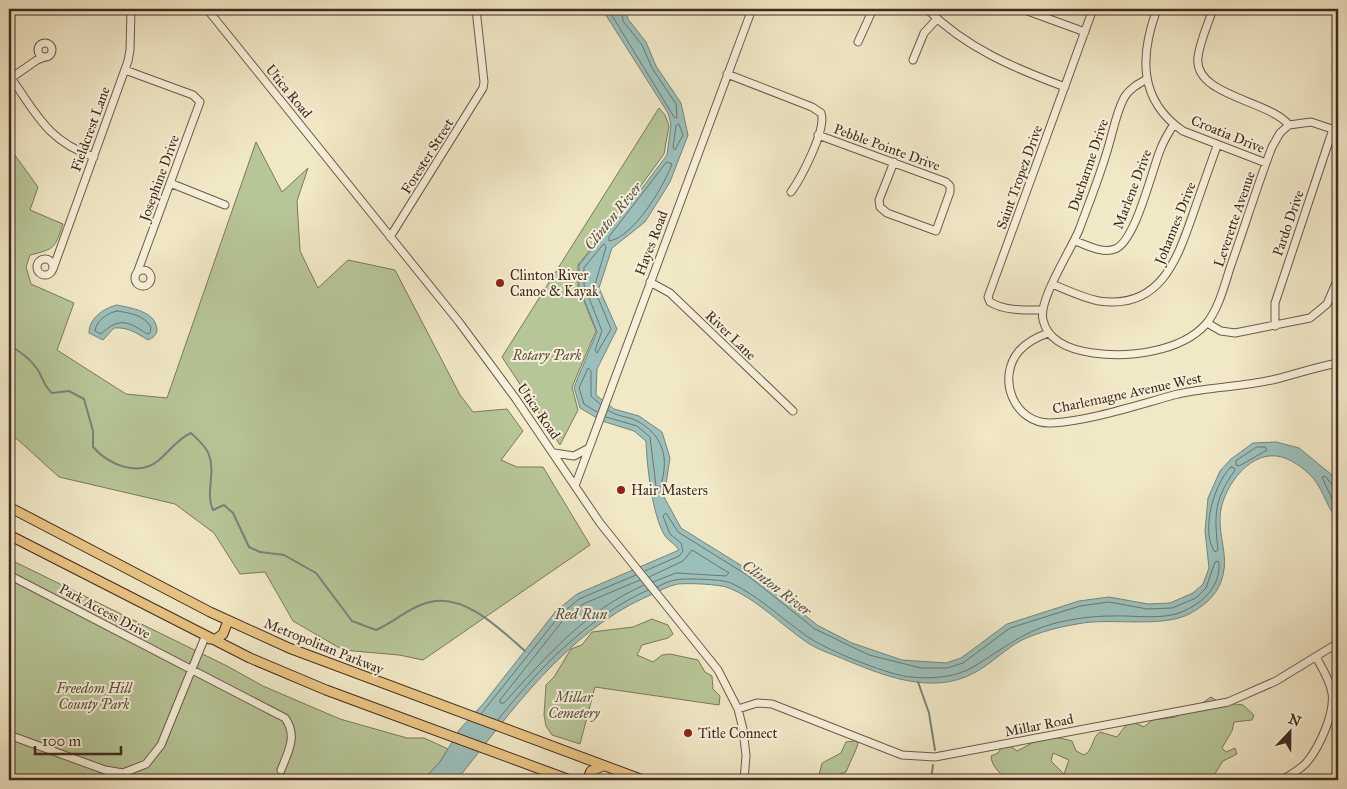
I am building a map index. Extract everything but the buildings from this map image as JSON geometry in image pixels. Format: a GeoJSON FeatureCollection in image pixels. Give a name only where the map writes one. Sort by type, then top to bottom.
{"type":"FeatureCollection","features":[{"type":"Feature","properties":{"kind":"main road","name":"Metropolitan Parkway"},"geometry":{"type":"LineString","coordinates":[[9,508],[228,621],[319,661],[643,780]]}},
{"type":"Feature","properties":{"kind":"main road"},"geometry":{"type":"LineString","coordinates":[[9,534],[208,638],[318,686],[570,780]]}},
{"type":"Feature","properties":{"kind":"main road"},"geometry":{"type":"LineString","coordinates":[[208,638],[216,639],[223,634],[228,621]]}},
{"type":"Feature","properties":{"kind":"main road"},"geometry":{"type":"LineString","coordinates":[[587,780],[591,771],[603,766]]}},
{"type":"Feature","properties":{"kind":"street","name":"Fieldcrest Lane"},"geometry":{"type":"LineString","coordinates":[[53,269],[125,70],[130,50],[131,9]]}},
{"type":"Feature","properties":{"kind":"street","name":"Utica Road"},"geometry":{"type":"LineString","coordinates":[[207,9],[459,322],[630,562],[721,676],[738,708],[745,742],[744,780]]}},
{"type":"Feature","properties":{"kind":"street","name":"Forester Street"},"geometry":{"type":"LineString","coordinates":[[390,236],[482,88],[484,82],[476,9]]}},
{"type":"Feature","properties":{"kind":"street","name":"Hayes Road"},"geometry":{"type":"LineString","coordinates":[[575,486],[752,9]]}},
{"type":"Feature","properties":{"kind":"street"},"geometry":{"type":"LineString","coordinates":[[858,42],[872,9]]}},
{"type":"Feature","properties":{"kind":"street"},"geometry":{"type":"LineString","coordinates":[[927,9],[937,19],[979,50],[999,61],[1065,87]]}},
{"type":"Feature","properties":{"kind":"street"},"geometry":{"type":"LineString","coordinates":[[1022,9],[1085,32]]}},
{"type":"Feature","properties":{"kind":"street","name":"Saint Tropez Drive"},"geometry":{"type":"LineString","coordinates":[[1042,310],[1021,310],[1002,307],[990,302],[988,297],[1094,9]]}},
{"type":"Feature","properties":{"kind":"street"},"geometry":{"type":"LineString","coordinates":[[1147,79],[1145,52],[1157,9]]}},
{"type":"Feature","properties":{"kind":"street"},"geometry":{"type":"LineString","coordinates":[[1213,9],[1198,56],[1198,66],[1203,76],[1223,92],[1274,112],[1289,125],[1311,122],[1336,130]]}},
{"type":"Feature","properties":{"kind":"street"},"geometry":{"type":"LineString","coordinates":[[913,60],[924,34],[937,19]]}},
{"type":"Feature","properties":{"kind":"street"},"geometry":{"type":"LineString","coordinates":[[38,56],[46,57],[52,51],[49,44],[41,44],[38,56],[10,76],[52,134],[70,148],[94,157]]}},
{"type":"Feature","properties":{"kind":"street","name":"Josephine Drive"},"geometry":{"type":"LineString","coordinates":[[125,70],[193,96],[200,102],[136,273]]}},
{"type":"Feature","properties":{"kind":"street","name":"Pebble Pointe Drive"},"geometry":{"type":"LineString","coordinates":[[728,74],[819,112],[823,118],[818,135],[894,162],[943,181],[950,186],[950,195],[936,232],[887,213],[880,207],[879,200],[894,162]]}},
{"type":"Feature","properties":{"kind":"street","name":"Croatia Drive"},"geometry":{"type":"LineString","coordinates":[[1147,79],[1156,103],[1174,124],[1217,146],[1266,163]]}},
{"type":"Feature","properties":{"kind":"street","name":"Ducharme Drive"},"geometry":{"type":"LineString","coordinates":[[1042,310],[1052,284],[1074,241],[1097,184],[1122,103],[1130,91],[1147,79]]}},
{"type":"Feature","properties":{"kind":"street","name":"Marlene Drive"},"geometry":{"type":"LineString","coordinates":[[1074,241],[1101,250],[1116,248],[1123,244],[1135,220],[1161,148],[1174,124]]}},
{"type":"Feature","properties":{"kind":"street","name":"Leverette Avenue"},"geometry":{"type":"LineString","coordinates":[[1206,323],[1223,288],[1276,139],[1289,125]]}},
{"type":"Feature","properties":{"kind":"street","name":"Pardo Drive"},"geometry":{"type":"LineString","coordinates":[[1275,326],[1275,303],[1336,130]]}},
{"type":"Feature","properties":{"kind":"street"},"geometry":{"type":"LineString","coordinates":[[791,192],[805,169],[818,135]]}},
{"type":"Feature","properties":{"kind":"street","name":"Johannes Drive"},"geometry":{"type":"LineString","coordinates":[[1052,284],[1090,298],[1105,301],[1132,298],[1158,284],[1167,275],[1178,257],[1217,146]]}},
{"type":"Feature","properties":{"kind":"street"},"geometry":{"type":"LineString","coordinates":[[170,183],[225,205]]}},
{"type":"Feature","properties":{"kind":"street"},"geometry":{"type":"LineString","coordinates":[[48,260],[52,263],[53,269],[50,274],[45,276],[38,272],[36,267],[38,262],[58,256]]}},
{"type":"Feature","properties":{"kind":"street"},"geometry":{"type":"LineString","coordinates":[[141,262],[147,271],[152,280],[146,286],[136,284],[136,273],[147,271]]}},
{"type":"Feature","properties":{"kind":"street"},"geometry":{"type":"LineString","coordinates":[[1042,310],[1043,322],[1048,334],[1059,342],[1082,351],[1101,354],[1130,353],[1179,342],[1194,334],[1206,323],[1221,331],[1230,333],[1310,318],[1326,304],[1338,278]]}},
{"type":"Feature","properties":{"kind":"street","name":"River Lane"},"geometry":{"type":"LineString","coordinates":[[650,282],[670,293],[794,411]]}},
{"type":"Feature","properties":{"kind":"street","name":"Charlemagne Avenue West"},"geometry":{"type":"LineString","coordinates":[[1048,334],[1028,342],[1020,349],[1010,367],[1008,382],[1012,398],[1020,410],[1034,419],[1046,422],[1060,422],[1119,410],[1199,390],[1273,380],[1315,367],[1338,363]]}},
{"type":"Feature","properties":{"kind":"street"},"geometry":{"type":"LineString","coordinates":[[554,453],[574,456],[589,448]]}},
{"type":"Feature","properties":{"kind":"street","name":"Park Access Drive"},"geometry":{"type":"LineString","coordinates":[[9,575],[285,718],[291,726],[293,736],[281,770]]}},
{"type":"Feature","properties":{"kind":"street"},"geometry":{"type":"LineString","coordinates":[[9,736],[105,770],[123,774],[146,764],[154,757],[167,732],[190,670],[208,638]]}},
{"type":"Feature","properties":{"kind":"street","name":"Millar Road"},"geometry":{"type":"LineString","coordinates":[[738,708],[757,703],[772,704],[902,755],[935,757],[1226,702],[1264,688],[1338,642]]}},
{"type":"Feature","properties":{"kind":"street"},"geometry":{"type":"LineString","coordinates":[[1282,780],[1307,762],[1316,747],[1330,712],[1332,694],[1329,683],[1316,657]]}},
{"type":"Feature","properties":{"kind":"green space","name":"Rotary Park"},"geometry":{"type":"Polygon","coordinates":[[[659,108],[665,115],[669,126],[664,154],[629,202],[578,265],[578,286],[596,331],[572,387],[578,410],[560,445],[502,357],[659,108]]]}},
{"type":"Feature","properties":{"kind":"green space"},"geometry":{"type":"Polygon","coordinates":[[[256,142],[282,192],[308,168],[297,201],[300,251],[318,288],[348,260],[395,270],[460,395],[473,412],[507,409],[523,431],[501,460],[517,467],[543,467],[590,545],[423,660],[399,655],[343,650],[293,621],[265,572],[240,574],[214,533],[175,504],[59,477],[16,438],[9,436],[9,147],[38,187],[30,210],[63,224],[56,243],[45,251],[30,255],[26,267],[31,284],[74,303],[57,350],[126,394],[167,398],[256,142]]]}},
{"type":"Feature","properties":{"kind":"green space","name":"Freedom Hill County Park"},"geometry":{"type":"Polygon","coordinates":[[[9,559],[227,666],[263,686],[340,719],[407,738],[424,738],[448,749],[440,762],[423,780],[9,780],[9,559]]]}},
{"type":"Feature","properties":{"kind":"green space","name":"Millar Cemetery"},"geometry":{"type":"Polygon","coordinates":[[[652,619],[668,625],[673,634],[668,638],[642,645],[637,655],[653,662],[662,655],[670,654],[698,660],[705,672],[712,676],[713,689],[720,696],[719,705],[595,687],[580,744],[552,735],[546,726],[544,715],[546,685],[554,677],[571,649],[582,645],[592,632],[633,627],[652,619]]]}},
{"type":"Feature","properties":{"kind":"green space"},"geometry":{"type":"Polygon","coordinates":[[[1211,697],[1219,702],[1243,705],[1254,715],[1252,720],[1234,722],[1232,731],[1222,748],[1226,752],[1235,748],[1237,754],[1223,761],[1211,780],[1011,780],[998,771],[991,760],[991,756],[998,753],[1003,745],[1010,746],[1017,751],[1037,741],[1049,738],[1072,741],[1076,751],[1084,755],[1100,732],[1117,737],[1127,724],[1135,723],[1144,727],[1152,720],[1176,717],[1179,713],[1198,706],[1211,697]],[[1053,753],[1051,761],[1064,774],[1069,760],[1053,753]]]}},
{"type":"Feature","properties":{"kind":"green space"},"geometry":{"type":"Polygon","coordinates":[[[855,741],[858,743],[857,747],[846,772],[831,777],[830,780],[814,780],[819,775],[822,763],[841,753],[846,742],[855,741]]]}},
{"type":"Feature","properties":{"kind":"water","name":"Red Run"},"geometry":{"type":"Polygon","coordinates":[[[602,9],[625,9],[628,19],[646,42],[656,66],[681,103],[688,135],[670,182],[645,222],[612,248],[599,288],[617,329],[597,369],[596,395],[614,409],[639,416],[662,432],[670,458],[664,497],[681,528],[750,571],[817,625],[852,643],[902,660],[946,663],[961,658],[1007,624],[1079,601],[1109,597],[1148,604],[1170,603],[1193,593],[1203,584],[1209,568],[1205,531],[1208,498],[1220,471],[1231,459],[1253,443],[1276,442],[1299,448],[1332,475],[1338,486],[1338,520],[1317,483],[1301,467],[1290,460],[1277,456],[1266,456],[1256,460],[1238,475],[1225,496],[1220,517],[1224,553],[1223,575],[1215,593],[1202,606],[1180,618],[1152,622],[1090,622],[1049,630],[1022,640],[974,673],[958,680],[941,683],[924,683],[890,676],[823,651],[805,641],[749,598],[729,588],[704,584],[674,585],[617,612],[590,631],[565,653],[519,702],[457,780],[423,780],[440,762],[460,729],[483,704],[556,611],[577,594],[679,550],[665,536],[660,527],[649,477],[646,441],[634,431],[602,421],[580,408],[574,387],[597,332],[579,286],[579,265],[631,203],[667,155],[671,125],[668,113],[602,9]]]}},
{"type":"Feature","properties":{"kind":"water"},"geometry":{"type":"Polygon","coordinates":[[[117,305],[142,311],[152,318],[157,329],[154,336],[148,340],[124,328],[114,328],[103,340],[89,333],[94,318],[98,314],[117,305]]]}},
{"type":"Feature","properties":{"kind":"waterway"},"geometry":{"type":"LineString","coordinates":[[9,345],[31,362],[46,387],[52,393],[69,391],[84,399],[93,431],[93,447],[115,463],[133,468],[151,465],[181,439],[191,433],[204,446],[209,455],[211,462],[210,497],[213,510],[224,505],[233,513],[249,547],[260,552],[284,555],[316,573],[352,621],[376,630],[423,604],[443,601],[456,603],[482,615],[525,651]]}},
{"type":"Feature","properties":{"kind":"waterway"},"geometry":{"type":"LineString","coordinates":[[918,682],[929,713],[935,750]]}},
{"type":"Feature","properties":{"kind":"waterway"},"geometry":{"type":"LineString","coordinates":[[931,780],[933,765]]}},
{"type":"Feature","properties":{"kind":"place","name":"Clinton River Canoe & Kayak"},"geometry":{"type":"Point","coordinates":[500,283]}},
{"type":"Feature","properties":{"kind":"place","name":"Hair Masters"},"geometry":{"type":"Point","coordinates":[621,490]}},
{"type":"Feature","properties":{"kind":"place","name":"Title Connect"},"geometry":{"type":"Point","coordinates":[688,733]}},
{"type":"Feature","properties":{"kind":"water label","name":"Clinton River"},"geometry":{"type":"Point","coordinates":[613,216]}},
{"type":"Feature","properties":{"kind":"water label","name":"Clinton River"},"geometry":{"type":"Point","coordinates":[777,588]}}]}
